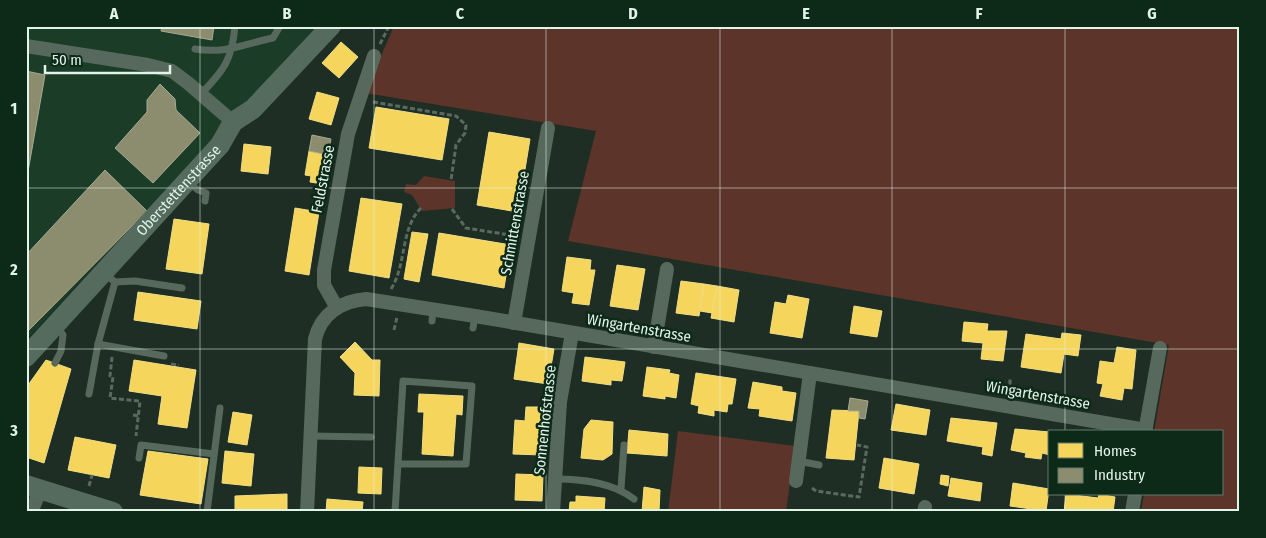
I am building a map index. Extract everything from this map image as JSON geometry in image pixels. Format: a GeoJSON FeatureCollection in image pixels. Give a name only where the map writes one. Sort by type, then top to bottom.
{"type":"FeatureCollection","features":[{"type":"Feature","properties":{"kind":"street","name":"Oberstettenstrasse"},"geometry":{"type":"LineString","coordinates":[[26,357],[56,325],[110,277],[187,182],[220,145],[233,122],[253,109],[330,26]]}},
{"type":"Feature","properties":{"kind":"street"},"geometry":{"type":"LineString","coordinates":[[26,46],[161,67],[180,76],[233,122]]}},
{"type":"Feature","properties":{"kind":"street","name":"Feldstrasse"},"geometry":{"type":"LineString","coordinates":[[337,308],[324,285],[324,270],[348,134],[358,99],[374,56]]}},
{"type":"Feature","properties":{"kind":"street","name":"Schmittenstrasse"},"geometry":{"type":"LineString","coordinates":[[514,323],[548,128]]}},
{"type":"Feature","properties":{"kind":"street"},"geometry":{"type":"LineString","coordinates":[[654,347],[667,269]]}},
{"type":"Feature","properties":{"kind":"street","name":"Wingartenstrasse"},"geometry":{"type":"LineString","coordinates":[[307,512],[315,339],[323,320],[337,308],[354,300],[366,300],[432,316],[474,322],[514,323],[1140,430]]}},
{"type":"Feature","properties":{"kind":"street","name":"Sonnenhofstrasse"},"geometry":{"type":"LineString","coordinates":[[553,512],[560,402],[572,333]]}},
{"type":"Feature","properties":{"kind":"street"},"geometry":{"type":"LineString","coordinates":[[1146,430],[1160,348]]}},
{"type":"Feature","properties":{"kind":"street"},"geometry":{"type":"LineString","coordinates":[[796,481],[810,373]]}},
{"type":"Feature","properties":{"kind":"street"},"geometry":{"type":"LineString","coordinates":[[31,512],[34,487],[113,512]]}},
{"type":"Feature","properties":{"kind":"street"},"geometry":{"type":"LineString","coordinates":[[1132,512],[1135,496]]}},
{"type":"Feature","properties":{"kind":"lane"},"geometry":{"type":"LineString","coordinates":[[201,94],[220,74],[233,50],[235,26]]}},
{"type":"Feature","properties":{"kind":"lane"},"geometry":{"type":"LineString","coordinates":[[195,49],[212,52],[233,50],[273,38],[280,26]]}},
{"type":"Feature","properties":{"kind":"lane"},"geometry":{"type":"LineString","coordinates":[[187,182],[198,190],[206,192],[205,201]]}},
{"type":"Feature","properties":{"kind":"lane"},"geometry":{"type":"LineString","coordinates":[[89,394],[110,277],[182,288]]}},
{"type":"Feature","properties":{"kind":"lane"},"geometry":{"type":"LineString","coordinates":[[55,363],[60,351],[63,335],[56,325]]}},
{"type":"Feature","properties":{"kind":"lane"},"geometry":{"type":"LineString","coordinates":[[98,344],[164,356]]}},
{"type":"Feature","properties":{"kind":"lane"},"geometry":{"type":"LineString","coordinates":[[396,512],[398,464],[404,381],[472,386],[466,464],[398,464]]}},
{"type":"Feature","properties":{"kind":"lane"},"geometry":{"type":"LineString","coordinates":[[207,512],[220,408]]}},
{"type":"Feature","properties":{"kind":"lane"},"geometry":{"type":"LineString","coordinates":[[310,436],[371,437]]}},
{"type":"Feature","properties":{"kind":"lane"},"geometry":{"type":"LineString","coordinates":[[139,458],[141,445],[214,454]]}},
{"type":"Feature","properties":{"kind":"lane"},"geometry":{"type":"LineString","coordinates":[[621,489],[624,445]]}},
{"type":"Feature","properties":{"kind":"lane"},"geometry":{"type":"LineString","coordinates":[[798,462],[819,465]]}},
{"type":"Feature","properties":{"kind":"lane"},"geometry":{"type":"LineString","coordinates":[[555,479],[576,479],[621,489],[634,499]]}},
{"type":"Feature","properties":{"kind":"path"},"geometry":{"type":"LineString","coordinates":[[358,99],[456,116],[466,126],[465,133],[456,145],[451,180]]}},
{"type":"Feature","properties":{"kind":"path"},"geometry":{"type":"LineString","coordinates":[[388,294],[398,278],[411,218],[421,208]]}},
{"type":"Feature","properties":{"kind":"path"},"geometry":{"type":"LineString","coordinates":[[452,209],[466,228],[529,238]]}},
{"type":"Feature","properties":{"kind":"path"},"geometry":{"type":"LineString","coordinates":[[394,330],[397,314]]}},
{"type":"Feature","properties":{"kind":"path"},"geometry":{"type":"LineString","coordinates":[[112,354],[110,398],[140,401],[136,436]]}},
{"type":"Feature","properties":{"kind":"path"},"geometry":{"type":"LineString","coordinates":[[1009,398],[1010,378]]}},
{"type":"Feature","properties":{"kind":"path"},"geometry":{"type":"LineString","coordinates":[[133,415],[139,416]]}},
{"type":"Feature","properties":{"kind":"path"},"geometry":{"type":"LineString","coordinates":[[812,488],[816,491],[859,497],[867,447],[857,445]]}},
{"type":"Feature","properties":{"kind":"path"},"geometry":{"type":"LineString","coordinates":[[88,492],[92,474]]}},
{"type":"Feature","properties":{"kind":"shaded area"},"geometry":{"type":"Polygon","coordinates":[[[26,26],[318,26],[26,340],[26,26]]]}},
{"type":"Feature","properties":{"kind":"shaded area"},"geometry":{"type":"Polygon","coordinates":[[[394,26],[1240,26],[1240,512],[1141,512],[1144,496],[1224,496],[1224,430],[1154,430],[1169,345],[568,241],[596,131],[365,93],[394,26]]]}},
{"type":"Feature","properties":{"kind":"shaded area"},"geometry":{"type":"Polygon","coordinates":[[[424,176],[455,181],[455,208],[422,211],[412,195],[404,192],[406,184],[416,185],[424,176]]]}},
{"type":"Feature","properties":{"kind":"shaded area"},"geometry":{"type":"Polygon","coordinates":[[[678,431],[795,446],[786,512],[668,512],[678,431]]]}},
{"type":"Feature","properties":{"kind":"building: Homes"},"geometry":{"type":"Polygon","coordinates":[[[341,42],[358,57],[339,78],[322,63],[341,42]]]}},
{"type":"Feature","properties":{"kind":"building: Homes"},"geometry":{"type":"Polygon","coordinates":[[[317,92],[339,98],[331,125],[309,119],[317,92]]]}},
{"type":"Feature","properties":{"kind":"building: Homes"},"geometry":{"type":"Polygon","coordinates":[[[376,107],[449,119],[442,160],[369,148],[376,107]]]}},
{"type":"Feature","properties":{"kind":"building: Homes"},"geometry":{"type":"Polygon","coordinates":[[[489,132],[530,139],[518,212],[477,205],[489,132]]]}},
{"type":"Feature","properties":{"kind":"building: Homes"},"geometry":{"type":"Polygon","coordinates":[[[244,144],[271,147],[268,174],[241,171],[244,144]]]}},
{"type":"Feature","properties":{"kind":"building: Homes"},"geometry":{"type":"Polygon","coordinates":[[[309,151],[332,155],[328,179],[323,178],[322,184],[310,182],[311,176],[305,175],[309,151]]]}},
{"type":"Feature","properties":{"kind":"building: Homes"},"geometry":{"type":"Polygon","coordinates":[[[361,198],[402,204],[389,278],[349,271],[361,198]]]}},
{"type":"Feature","properties":{"kind":"building: Homes"},"geometry":{"type":"Polygon","coordinates":[[[295,208],[319,212],[309,275],[285,271],[295,208]]]}},
{"type":"Feature","properties":{"kind":"building: Homes"},"geometry":{"type":"Polygon","coordinates":[[[174,219],[209,224],[202,274],[166,269],[174,219]]]}},
{"type":"Feature","properties":{"kind":"building: Homes"},"geometry":{"type":"Polygon","coordinates":[[[412,232],[428,234],[419,282],[404,279],[412,232]]]}},
{"type":"Feature","properties":{"kind":"building: Homes"},"geometry":{"type":"Polygon","coordinates":[[[439,233],[511,245],[504,288],[432,275],[439,233]]]}},
{"type":"Feature","properties":{"kind":"building: Homes"},"geometry":{"type":"Polygon","coordinates":[[[567,257],[591,260],[590,270],[595,270],[589,305],[572,303],[574,293],[562,291],[567,257]]]}},
{"type":"Feature","properties":{"kind":"building: Homes"},"geometry":{"type":"Polygon","coordinates":[[[617,265],[645,269],[638,310],[610,306],[617,265]]]}},
{"type":"Feature","properties":{"kind":"building: Homes"},"geometry":{"type":"Polygon","coordinates":[[[681,281],[704,284],[699,316],[676,313],[681,281]]]}},
{"type":"Feature","properties":{"kind":"building: Homes"},"geometry":{"type":"Polygon","coordinates":[[[704,284],[717,286],[712,313],[700,311],[704,284]]]}},
{"type":"Feature","properties":{"kind":"building: Homes"},"geometry":{"type":"Polygon","coordinates":[[[717,286],[739,290],[734,322],[711,318],[717,286]]]}},
{"type":"Feature","properties":{"kind":"building: Homes"},"geometry":{"type":"Polygon","coordinates":[[[138,292],[201,301],[197,329],[134,320],[138,292]]]}},
{"type":"Feature","properties":{"kind":"building: Homes"},"geometry":{"type":"Polygon","coordinates":[[[788,295],[809,299],[802,338],[770,333],[775,302],[786,304],[788,295]]]}},
{"type":"Feature","properties":{"kind":"building: Homes"},"geometry":{"type":"Polygon","coordinates":[[[854,306],[882,311],[877,337],[850,333],[854,306]]]}},
{"type":"Feature","properties":{"kind":"building: Homes"},"geometry":{"type":"Polygon","coordinates":[[[964,322],[988,324],[987,331],[1007,331],[1003,361],[981,359],[983,343],[962,341],[964,322]]]}},
{"type":"Feature","properties":{"kind":"building: Homes"},"geometry":{"type":"Polygon","coordinates":[[[1062,333],[1081,335],[1078,356],[1064,354],[1061,373],[1021,367],[1026,334],[1061,339],[1062,333]]]}},
{"type":"Feature","properties":{"kind":"building: Homes"},"geometry":{"type":"Polygon","coordinates":[[[355,342],[372,360],[380,360],[379,396],[354,395],[355,373],[340,357],[355,342]]]}},
{"type":"Feature","properties":{"kind":"building: Homes"},"geometry":{"type":"Polygon","coordinates":[[[519,343],[554,349],[548,384],[514,379],[519,343]]]}},
{"type":"Feature","properties":{"kind":"building: Homes"},"geometry":{"type":"Polygon","coordinates":[[[1117,347],[1136,350],[1132,389],[1124,388],[1122,400],[1100,396],[1103,384],[1097,383],[1100,361],[1114,363],[1117,347]]]}},
{"type":"Feature","properties":{"kind":"building: Homes"},"geometry":{"type":"Polygon","coordinates":[[[585,357],[625,362],[622,381],[611,380],[611,385],[582,381],[585,357]]]}},
{"type":"Feature","properties":{"kind":"building: Homes"},"geometry":{"type":"Polygon","coordinates":[[[46,360],[71,369],[44,463],[26,457],[26,388],[46,360]]]}},
{"type":"Feature","properties":{"kind":"building: Homes"},"geometry":{"type":"Polygon","coordinates":[[[134,360],[196,370],[187,428],[158,424],[162,396],[129,391],[134,360]]]}},
{"type":"Feature","properties":{"kind":"building: Homes"},"geometry":{"type":"Polygon","coordinates":[[[647,367],[670,370],[669,373],[679,375],[676,398],[665,396],[665,399],[643,396],[647,367]]]}},
{"type":"Feature","properties":{"kind":"building: Homes"},"geometry":{"type":"Polygon","coordinates":[[[696,373],[736,379],[732,404],[728,404],[727,412],[714,410],[714,416],[698,413],[699,406],[691,404],[696,373]]]}},
{"type":"Feature","properties":{"kind":"building: Homes"},"geometry":{"type":"Polygon","coordinates":[[[753,382],[782,387],[782,391],[796,393],[792,421],[759,416],[760,409],[748,408],[753,382]]]}},
{"type":"Feature","properties":{"kind":"building: Homes"},"geometry":{"type":"Polygon","coordinates":[[[419,394],[463,396],[462,415],[456,414],[453,456],[422,454],[424,412],[418,412],[419,394]]]}},
{"type":"Feature","properties":{"kind":"building: Homes"},"geometry":{"type":"Polygon","coordinates":[[[896,404],[930,410],[926,435],[891,430],[896,404]]]}},
{"type":"Feature","properties":{"kind":"building: Homes"},"geometry":{"type":"Polygon","coordinates":[[[526,407],[545,407],[542,455],[513,454],[515,420],[525,421],[526,407]]]}},
{"type":"Feature","properties":{"kind":"building: Homes"},"geometry":{"type":"Polygon","coordinates":[[[832,410],[859,411],[854,460],[826,458],[832,410]]]}},
{"type":"Feature","properties":{"kind":"building: Homes"},"geometry":{"type":"Polygon","coordinates":[[[233,412],[252,415],[247,445],[228,442],[233,412]]]}},
{"type":"Feature","properties":{"kind":"building: Homes"},"geometry":{"type":"Polygon","coordinates":[[[951,418],[997,423],[992,456],[982,454],[983,447],[947,441],[951,418]]]}},
{"type":"Feature","properties":{"kind":"building: Homes"},"geometry":{"type":"Polygon","coordinates":[[[591,420],[613,422],[612,454],[603,460],[581,458],[584,429],[591,420]]]}},
{"type":"Feature","properties":{"kind":"building: Homes"},"geometry":{"type":"Polygon","coordinates":[[[1015,429],[1048,432],[1048,454],[1042,453],[1041,459],[1025,457],[1026,453],[1011,450],[1015,429]]]}},
{"type":"Feature","properties":{"kind":"building: Homes"},"geometry":{"type":"Polygon","coordinates":[[[629,430],[668,434],[667,456],[627,453],[629,430]]]}},
{"type":"Feature","properties":{"kind":"building: Homes"},"geometry":{"type":"Polygon","coordinates":[[[75,437],[116,445],[109,478],[68,470],[75,437]]]}},
{"type":"Feature","properties":{"kind":"building: Homes"},"geometry":{"type":"Polygon","coordinates":[[[148,451],[208,459],[201,504],[140,495],[148,451]]]}},
{"type":"Feature","properties":{"kind":"building: Homes"},"geometry":{"type":"Polygon","coordinates":[[[225,451],[254,454],[251,486],[222,483],[225,451]]]}},
{"type":"Feature","properties":{"kind":"building: Homes"},"geometry":{"type":"Polygon","coordinates":[[[884,458],[919,464],[914,494],[879,488],[884,458]]]}},
{"type":"Feature","properties":{"kind":"building: Homes"},"geometry":{"type":"Polygon","coordinates":[[[359,467],[382,468],[381,494],[358,493],[359,467]]]}},
{"type":"Feature","properties":{"kind":"building: Homes"},"geometry":{"type":"Polygon","coordinates":[[[516,474],[543,475],[542,501],[515,500],[516,474]]]}},
{"type":"Feature","properties":{"kind":"building: Homes"},"geometry":{"type":"Polygon","coordinates":[[[941,475],[949,476],[948,486],[940,484],[941,475]]]}},
{"type":"Feature","properties":{"kind":"building: Homes"},"geometry":{"type":"Polygon","coordinates":[[[951,478],[982,483],[980,501],[948,496],[951,478]]]}},
{"type":"Feature","properties":{"kind":"building: Homes"},"geometry":{"type":"Polygon","coordinates":[[[1013,483],[1048,489],[1046,511],[1010,506],[1013,483]]]}},
{"type":"Feature","properties":{"kind":"building: Homes"},"geometry":{"type":"Polygon","coordinates":[[[644,487],[660,490],[659,512],[642,512],[644,487]]]}},
{"type":"Feature","properties":{"kind":"building: Homes"},"geometry":{"type":"Polygon","coordinates":[[[287,494],[287,512],[235,512],[235,496],[287,494]]]}},
{"type":"Feature","properties":{"kind":"building: Homes"},"geometry":{"type":"Polygon","coordinates":[[[576,496],[605,498],[604,512],[569,512],[570,502],[576,502],[576,496]]]}},
{"type":"Feature","properties":{"kind":"building: Homes"},"geometry":{"type":"Polygon","coordinates":[[[1066,496],[1115,497],[1113,512],[1064,512],[1066,496]]]}},
{"type":"Feature","properties":{"kind":"building: Homes"},"geometry":{"type":"Polygon","coordinates":[[[327,499],[363,502],[362,512],[326,512],[327,499]]]}},
{"type":"Feature","properties":{"kind":"building: Industry"},"geometry":{"type":"Polygon","coordinates":[[[162,26],[214,26],[212,40],[161,31],[162,26]]]}},
{"type":"Feature","properties":{"kind":"building: Industry"},"geometry":{"type":"Polygon","coordinates":[[[26,71],[45,75],[26,183],[26,71]]]}},
{"type":"Feature","properties":{"kind":"building: Industry"},"geometry":{"type":"Polygon","coordinates":[[[160,84],[175,99],[176,110],[200,133],[153,183],[115,148],[147,112],[147,100],[160,84]]]}},
{"type":"Feature","properties":{"kind":"building: Industry"},"geometry":{"type":"Polygon","coordinates":[[[312,135],[331,139],[328,155],[309,151],[312,135]]]}},
{"type":"Feature","properties":{"kind":"building: Industry"},"geometry":{"type":"Polygon","coordinates":[[[105,170],[147,211],[26,333],[26,255],[105,170]]]}},
{"type":"Feature","properties":{"kind":"building: Industry"},"geometry":{"type":"Polygon","coordinates":[[[850,398],[868,401],[865,419],[859,418],[859,411],[848,411],[850,398]]]}}]}
